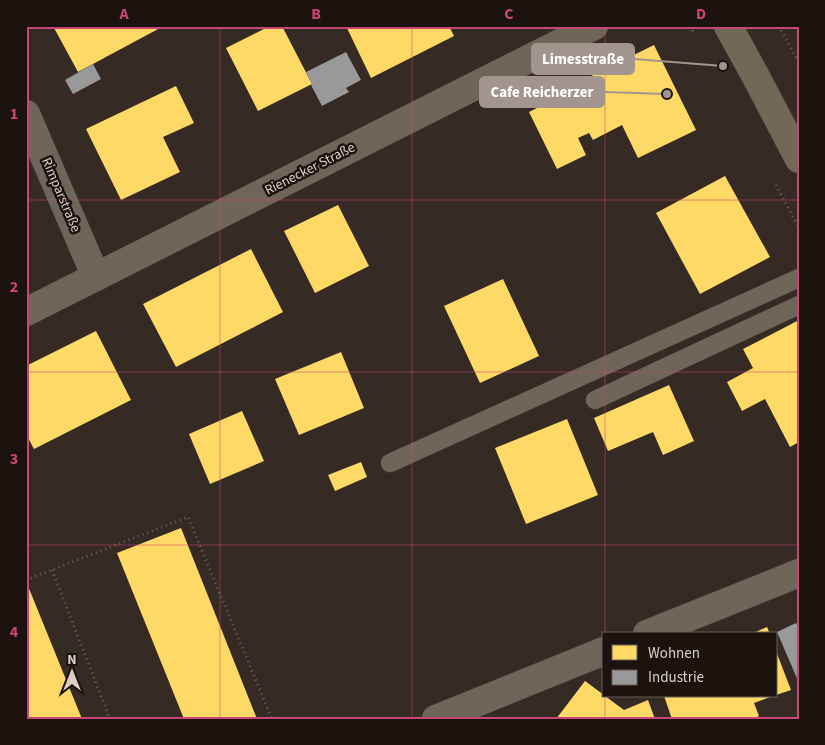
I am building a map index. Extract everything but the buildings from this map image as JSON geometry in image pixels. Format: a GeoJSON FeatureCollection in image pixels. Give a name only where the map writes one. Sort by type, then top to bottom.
{"type":"FeatureCollection","features":[{"type":"Feature","properties":{"kind":"street","name":"Rienecker Straße"},"geometry":{"type":"LineString","coordinates":[[26,312],[594,26]]}},
{"type":"Feature","properties":{"kind":"street"},"geometry":{"type":"LineString","coordinates":[[728,26],[756,74],[799,159]]}},
{"type":"Feature","properties":{"kind":"street","name":"Rimparstraße"},"geometry":{"type":"LineString","coordinates":[[26,114],[96,277]]}},
{"type":"Feature","properties":{"kind":"street"},"geometry":{"type":"LineString","coordinates":[[652,632],[799,572]]}},
{"type":"Feature","properties":{"kind":"street"},"geometry":{"type":"LineString","coordinates":[[436,719],[602,652]]}},
{"type":"Feature","properties":{"kind":"lane"},"geometry":{"type":"LineString","coordinates":[[390,463],[799,278]]}},
{"type":"Feature","properties":{"kind":"lane"},"geometry":{"type":"LineString","coordinates":[[595,400],[799,304]]}},
{"type":"Feature","properties":{"kind":"path"},"geometry":{"type":"LineString","coordinates":[[779,26],[799,63]]}},
{"type":"Feature","properties":{"kind":"path"},"geometry":{"type":"LineString","coordinates":[[26,580],[188,517],[272,719]]}},
{"type":"Feature","properties":{"kind":"path"},"geometry":{"type":"LineString","coordinates":[[52,570],[110,719]]}},
{"type":"Feature","properties":{"kind":"place","name":"Limesstraße"},"geometry":{"type":"Point","coordinates":[723,66]}},
{"type":"Feature","properties":{"kind":"place","name":"Cafe Reicherzer"},"geometry":{"type":"Point","coordinates":[667,94]}}]}
